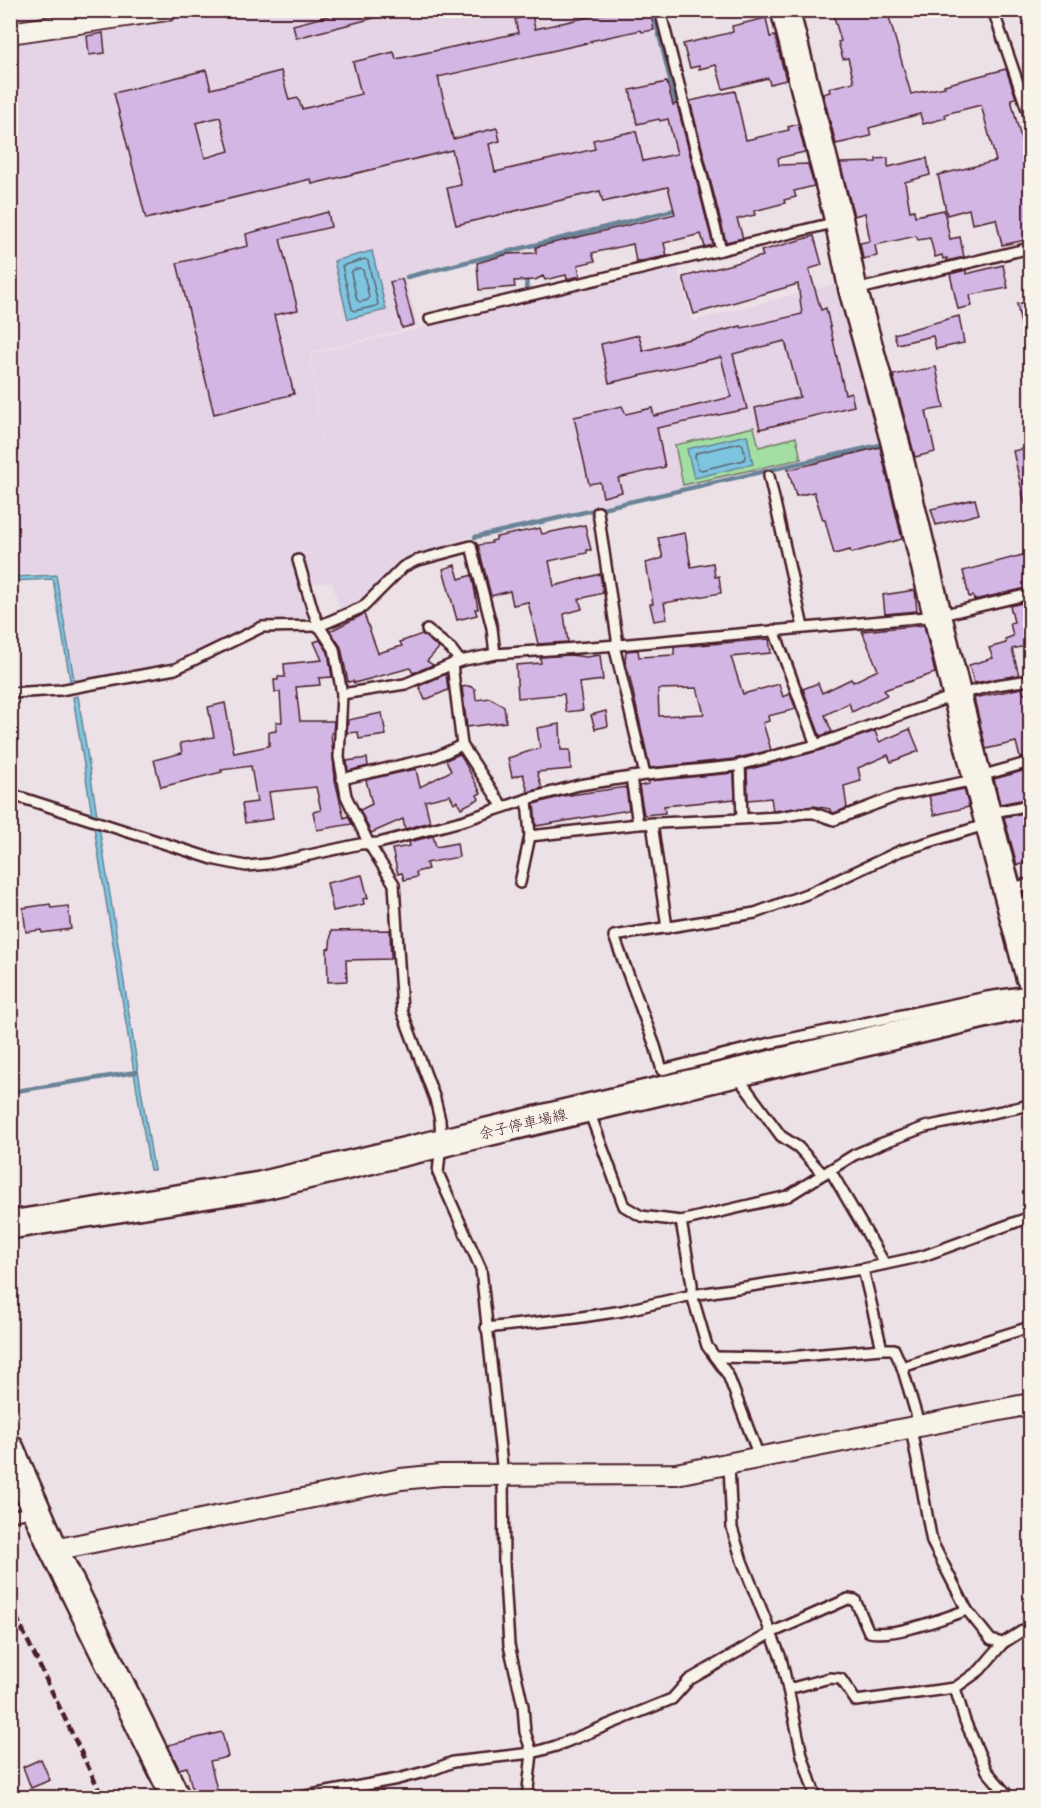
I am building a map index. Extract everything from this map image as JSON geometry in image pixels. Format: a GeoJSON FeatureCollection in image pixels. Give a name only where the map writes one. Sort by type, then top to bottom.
{"type":"FeatureCollection","features":[{"type":"Feature","properties":{"kind":"street"},"geometry":{"type":"LineString","coordinates":[[10,33],[167,10]]}},
{"type":"Feature","properties":{"kind":"street"},"geometry":{"type":"LineString","coordinates":[[785,10],[839,221],[853,290],[895,442],[988,819],[1019,887],[1030,977]]}},
{"type":"Feature","properties":{"kind":"street","name":"余子停車場線"},"geometry":{"type":"LineString","coordinates":[[10,1225],[260,1186],[1030,1003]]}},
{"type":"Feature","properties":{"kind":"street"},"geometry":{"type":"LineString","coordinates":[[54,1550],[401,1479],[441,1475],[676,1474],[1030,1404]]}},
{"type":"Feature","properties":{"kind":"street"},"geometry":{"type":"LineString","coordinates":[[10,1449],[17,1481],[37,1510],[54,1550],[176,1797]]}},
{"type":"Feature","properties":{"kind":"lane"},"geometry":{"type":"LineString","coordinates":[[660,10],[721,250]]}},
{"type":"Feature","properties":{"kind":"lane"},"geometry":{"type":"LineString","coordinates":[[993,10],[1030,118]]}},
{"type":"Feature","properties":{"kind":"lane"},"geometry":{"type":"LineString","coordinates":[[430,319],[839,221]]}},
{"type":"Feature","properties":{"kind":"lane"},"geometry":{"type":"LineString","coordinates":[[853,290],[1030,248]]}},
{"type":"Feature","properties":{"kind":"lane"},"geometry":{"type":"LineString","coordinates":[[769,476],[803,627]]}},
{"type":"Feature","properties":{"kind":"lane"},"geometry":{"type":"LineString","coordinates":[[598,512],[616,645],[645,775]]}},
{"type":"Feature","properties":{"kind":"lane"},"geometry":{"type":"LineString","coordinates":[[10,693],[60,690],[175,669],[262,627],[319,626],[363,607],[403,567],[415,561],[471,546],[492,628],[495,654]]}},
{"type":"Feature","properties":{"kind":"lane"},"geometry":{"type":"LineString","coordinates":[[298,560],[319,626],[334,649],[342,694],[339,757],[346,796],[369,844],[394,884],[402,1011],[435,1099],[440,1120],[441,1144],[438,1173],[481,1269],[503,1475],[504,1563],[509,1646],[523,1706],[525,1732],[532,1753],[527,1797]]}},
{"type":"Feature","properties":{"kind":"lane"},"geometry":{"type":"LineString","coordinates":[[342,694],[405,684],[456,662],[495,654],[937,616],[1030,594]]}},
{"type":"Feature","properties":{"kind":"lane"},"geometry":{"type":"LineString","coordinates":[[427,630],[451,649],[456,662],[462,745],[503,807]]}},
{"type":"Feature","properties":{"kind":"lane"},"geometry":{"type":"LineString","coordinates":[[774,630],[816,745]]}},
{"type":"Feature","properties":{"kind":"lane"},"geometry":{"type":"LineString","coordinates":[[10,794],[216,860],[246,866],[268,864],[369,844],[465,820],[527,799],[579,785],[740,765],[816,745],[956,695],[996,685],[1030,680]]}},
{"type":"Feature","properties":{"kind":"lane"},"geometry":{"type":"LineString","coordinates":[[342,779],[436,757],[462,745]]}},
{"type":"Feature","properties":{"kind":"lane"},"geometry":{"type":"LineString","coordinates":[[530,836],[638,824],[778,818],[809,813],[830,820],[840,819],[897,796],[969,781],[1030,762]]}},
{"type":"Feature","properties":{"kind":"lane"},"geometry":{"type":"LineString","coordinates":[[740,765],[742,818]]}},
{"type":"Feature","properties":{"kind":"lane"},"geometry":{"type":"LineString","coordinates":[[631,777],[638,824]]}},
{"type":"Feature","properties":{"kind":"lane"},"geometry":{"type":"LineString","coordinates":[[520,883],[530,836],[527,799]]}},
{"type":"Feature","properties":{"kind":"lane"},"geometry":{"type":"LineString","coordinates":[[1030,805],[900,851],[812,892],[755,913],[614,936],[662,1070],[770,1043],[987,997],[1030,991]]}},
{"type":"Feature","properties":{"kind":"lane"},"geometry":{"type":"LineString","coordinates":[[652,823],[666,928]]}},
{"type":"Feature","properties":{"kind":"lane"},"geometry":{"type":"LineString","coordinates":[[735,1074],[781,1136],[798,1147],[827,1172],[885,1264]]}},
{"type":"Feature","properties":{"kind":"lane"},"geometry":{"type":"LineString","coordinates":[[588,1109],[624,1206],[641,1216],[681,1221],[788,1196],[871,1148],[925,1127],[1030,1104]]}},
{"type":"Feature","properties":{"kind":"lane"},"geometry":{"type":"LineString","coordinates":[[486,1328],[587,1316],[740,1286],[863,1269],[923,1256],[1030,1217]]}},
{"type":"Feature","properties":{"kind":"lane"},"geometry":{"type":"LineString","coordinates":[[681,1221],[692,1295],[707,1346],[728,1375],[760,1459]]}},
{"type":"Feature","properties":{"kind":"lane"},"geometry":{"type":"LineString","coordinates":[[863,1269],[882,1349]]}},
{"type":"Feature","properties":{"kind":"lane"},"geometry":{"type":"LineString","coordinates":[[902,1367],[1030,1327]]}},
{"type":"Feature","properties":{"kind":"lane"},"geometry":{"type":"LineString","coordinates":[[715,1357],[776,1358],[894,1349],[902,1367],[915,1428],[932,1542],[967,1610],[991,1640],[1003,1643]]}},
{"type":"Feature","properties":{"kind":"lane"},"geometry":{"type":"LineString","coordinates":[[729,1465],[732,1528],[742,1561],[781,1658],[802,1755],[816,1797]]}},
{"type":"Feature","properties":{"kind":"lane"},"geometry":{"type":"LineString","coordinates":[[10,1516],[37,1510]]}},
{"type":"Feature","properties":{"kind":"lane"},"geometry":{"type":"LineString","coordinates":[[295,1797],[398,1779],[453,1762],[532,1753],[556,1746],[672,1699],[689,1680],[771,1633],[848,1599],[855,1600],[869,1632],[879,1634],[929,1623],[967,1610]]}},
{"type":"Feature","properties":{"kind":"lane"},"geometry":{"type":"LineString","coordinates":[[788,1689],[830,1678],[841,1679],[856,1701],[955,1688],[980,1670],[1003,1643],[1028,1628],[1030,1640]]}},
{"type":"Feature","properties":{"kind":"lane"},"geometry":{"type":"LineString","coordinates":[[955,1688],[965,1721],[987,1771],[1010,1797]]}},
{"type":"Feature","properties":{"kind":"shaded area"},"geometry":{"type":"Polygon","coordinates":[[[235,10],[654,11],[704,202],[405,275],[418,326],[310,353],[335,548],[311,354],[678,267],[692,321],[840,283],[883,443],[473,536],[426,551],[400,563],[359,603],[341,612],[332,583],[307,584],[300,555],[325,550],[295,555],[299,582],[310,615],[306,619],[275,620],[259,625],[167,665],[76,682],[57,573],[11,575],[11,45],[235,10]]]}},
{"type":"Feature","properties":{"kind":"green space"},"geometry":{"type":"Polygon","coordinates":[[[754,427],[759,447],[796,437],[801,459],[683,485],[675,445],[754,427]]]}},
{"type":"Feature","properties":{"kind":"water"},"geometry":{"type":"Polygon","coordinates":[[[372,251],[386,310],[348,319],[334,261],[372,251]]]}},
{"type":"Feature","properties":{"kind":"water"},"geometry":{"type":"Polygon","coordinates":[[[747,435],[753,464],[694,478],[687,449],[747,435]]]}},
{"type":"Feature","properties":{"kind":"water"},"geometry":{"type":"Polygon","coordinates":[[[56,575],[74,679],[70,680],[53,579],[11,581],[11,577],[56,575]]]}},
{"type":"Feature","properties":{"kind":"water"},"geometry":{"type":"Polygon","coordinates":[[[78,696],[97,815],[92,815],[73,697],[78,696]]]}},
{"type":"Feature","properties":{"kind":"water"},"geometry":{"type":"Polygon","coordinates":[[[99,826],[154,1170],[150,1170],[94,827],[99,826]]]}},
{"type":"Feature","properties":{"kind":"building"},"geometry":{"type":"Polygon","coordinates":[[[350,10],[385,10],[386,15],[296,38],[293,25],[350,10]]]}},
{"type":"Feature","properties":{"kind":"building"},"geometry":{"type":"Polygon","coordinates":[[[620,10],[650,10],[654,30],[642,32],[641,30],[590,41],[438,77],[453,139],[497,128],[500,141],[489,144],[495,172],[595,149],[593,140],[636,131],[643,161],[677,154],[668,119],[637,124],[630,90],[667,82],[673,105],[677,104],[713,245],[705,247],[701,234],[664,243],[667,256],[636,262],[633,244],[592,253],[595,261],[578,265],[580,276],[567,279],[566,275],[545,280],[543,276],[535,280],[514,281],[515,287],[479,290],[477,263],[508,254],[536,253],[536,247],[675,214],[668,187],[603,202],[600,191],[456,225],[447,188],[461,185],[452,150],[312,184],[311,179],[146,219],[114,93],[206,70],[211,89],[281,71],[289,100],[298,98],[302,109],[361,94],[353,62],[394,52],[396,59],[518,33],[515,19],[532,15],[535,29],[620,10]],[[220,117],[196,123],[205,158],[229,151],[220,117]]]}},
{"type":"Feature","properties":{"kind":"building"},"geometry":{"type":"Polygon","coordinates":[[[832,10],[887,10],[911,94],[945,87],[944,85],[1006,69],[1016,98],[1011,99],[1025,155],[1030,153],[1030,239],[1002,245],[996,219],[972,224],[969,209],[947,215],[938,175],[996,161],[981,105],[945,114],[946,118],[923,124],[920,114],[869,128],[871,136],[836,144],[823,94],[830,92],[829,88],[854,82],[848,58],[843,59],[838,42],[841,41],[832,10]]]}},
{"type":"Feature","properties":{"kind":"building"},"geometry":{"type":"Polygon","coordinates":[[[766,18],[770,37],[775,36],[786,80],[770,84],[768,78],[723,89],[716,65],[699,69],[699,66],[690,68],[683,44],[733,32],[732,26],[766,18]]]}},
{"type":"Feature","properties":{"kind":"building"},"geometry":{"type":"Polygon","coordinates":[[[103,33],[105,53],[89,55],[87,36],[103,33]]]}},
{"type":"Feature","properties":{"kind":"building"},"geometry":{"type":"Polygon","coordinates":[[[735,91],[746,140],[789,130],[788,127],[798,124],[805,152],[778,158],[779,165],[808,164],[814,186],[794,191],[796,197],[784,200],[785,203],[754,211],[755,215],[737,219],[743,238],[726,242],[690,101],[735,91]]]}},
{"type":"Feature","properties":{"kind":"building"},"geometry":{"type":"Polygon","coordinates":[[[888,158],[888,167],[927,158],[930,175],[905,182],[910,211],[914,210],[915,216],[944,210],[950,239],[960,237],[964,257],[947,261],[947,258],[943,259],[942,255],[935,257],[930,238],[918,240],[916,236],[875,245],[877,256],[863,259],[860,243],[870,241],[865,213],[854,216],[840,163],[876,162],[876,159],[888,158]]]}},
{"type":"Feature","properties":{"kind":"building"},"geometry":{"type":"Polygon","coordinates":[[[328,212],[331,227],[280,239],[298,310],[274,315],[294,394],[214,414],[177,263],[248,246],[246,234],[328,212]]]}},
{"type":"Feature","properties":{"kind":"building"},"geometry":{"type":"Polygon","coordinates":[[[814,236],[822,265],[809,269],[821,310],[826,308],[845,394],[851,392],[854,406],[760,429],[755,408],[800,397],[785,341],[733,354],[747,409],[657,428],[665,467],[618,478],[622,492],[603,497],[600,482],[589,484],[574,417],[622,406],[626,414],[652,408],[654,416],[731,397],[721,357],[609,383],[601,344],[639,335],[643,351],[741,326],[742,328],[802,314],[798,284],[694,314],[683,277],[763,256],[761,251],[814,236]]]}},
{"type":"Feature","properties":{"kind":"building"},"geometry":{"type":"Polygon","coordinates":[[[1003,265],[1008,288],[970,295],[972,306],[958,309],[950,274],[966,270],[966,274],[1003,265]]]}},
{"type":"Feature","properties":{"kind":"building"},"geometry":{"type":"Polygon","coordinates":[[[402,279],[414,325],[402,328],[390,282],[402,279]]]}},
{"type":"Feature","properties":{"kind":"building"},"geometry":{"type":"Polygon","coordinates":[[[1030,301],[1030,339],[1024,340],[1017,304],[1030,301]]]}},
{"type":"Feature","properties":{"kind":"building"},"geometry":{"type":"Polygon","coordinates":[[[959,316],[964,343],[936,349],[933,336],[897,344],[894,334],[959,316]]]}},
{"type":"Feature","properties":{"kind":"building"},"geometry":{"type":"Polygon","coordinates":[[[936,367],[944,408],[926,411],[935,452],[915,457],[893,375],[936,367]]]}},
{"type":"Feature","properties":{"kind":"building"},"geometry":{"type":"Polygon","coordinates":[[[880,447],[902,539],[851,553],[850,550],[834,554],[825,520],[823,520],[814,492],[796,496],[788,470],[880,447]]]}},
{"type":"Feature","properties":{"kind":"building"},"geometry":{"type":"Polygon","coordinates":[[[1030,447],[1030,503],[1025,504],[1013,451],[1030,447]]]}},
{"type":"Feature","properties":{"kind":"building"},"geometry":{"type":"Polygon","coordinates":[[[975,499],[979,514],[936,525],[931,509],[975,499]]]}},
{"type":"Feature","properties":{"kind":"building"},"geometry":{"type":"Polygon","coordinates":[[[585,525],[591,550],[587,550],[587,553],[549,561],[554,586],[600,574],[603,593],[579,599],[582,609],[564,614],[568,642],[538,644],[528,602],[513,605],[510,591],[491,596],[478,545],[492,543],[491,541],[496,540],[496,537],[540,528],[542,534],[585,525]]]}},
{"type":"Feature","properties":{"kind":"building"},"geometry":{"type":"Polygon","coordinates":[[[685,533],[691,567],[713,563],[715,577],[719,576],[721,593],[664,603],[667,619],[654,621],[646,563],[663,558],[658,538],[685,533]]]}},
{"type":"Feature","properties":{"kind":"building"},"geometry":{"type":"Polygon","coordinates":[[[1030,553],[1030,587],[974,600],[973,596],[969,597],[963,571],[1030,553]]]}},
{"type":"Feature","properties":{"kind":"building"},"geometry":{"type":"Polygon","coordinates":[[[455,565],[459,579],[472,575],[478,609],[475,609],[477,615],[457,620],[443,569],[455,565]]]}},
{"type":"Feature","properties":{"kind":"building"},"geometry":{"type":"Polygon","coordinates":[[[915,590],[917,611],[885,614],[883,595],[915,590]]]}},
{"type":"Feature","properties":{"kind":"building"},"geometry":{"type":"Polygon","coordinates":[[[1030,601],[1030,645],[1012,649],[1019,675],[974,683],[969,665],[993,658],[989,648],[1006,643],[1005,639],[1013,636],[1010,623],[1014,622],[1010,606],[1030,601]]]}},
{"type":"Feature","properties":{"kind":"building"},"geometry":{"type":"Polygon","coordinates":[[[364,614],[378,653],[402,646],[400,642],[422,634],[439,648],[427,661],[433,665],[413,673],[410,668],[354,683],[353,681],[348,682],[341,647],[330,631],[364,614]]]}},
{"type":"Feature","properties":{"kind":"building"},"geometry":{"type":"Polygon","coordinates":[[[924,625],[935,673],[884,690],[887,695],[852,712],[849,703],[825,715],[832,732],[820,736],[803,689],[818,683],[822,693],[851,679],[853,682],[878,670],[862,631],[924,625]]]}},
{"type":"Feature","properties":{"kind":"building"},"geometry":{"type":"Polygon","coordinates":[[[769,639],[771,653],[731,657],[743,694],[779,684],[783,697],[790,694],[796,709],[768,716],[769,721],[763,723],[771,750],[734,759],[650,768],[625,661],[626,651],[638,650],[639,657],[674,655],[676,647],[769,639]],[[697,688],[658,689],[659,716],[704,714],[697,688]]]}},
{"type":"Feature","properties":{"kind":"building"},"geometry":{"type":"Polygon","coordinates":[[[320,640],[328,652],[332,677],[319,678],[320,685],[296,687],[300,721],[334,721],[333,733],[331,733],[335,780],[344,818],[348,816],[352,824],[317,830],[313,812],[321,810],[316,787],[269,792],[273,819],[245,823],[242,804],[257,802],[251,766],[221,770],[222,772],[161,787],[154,760],[182,753],[180,743],[214,737],[208,707],[225,703],[234,753],[269,746],[269,732],[276,731],[276,722],[282,722],[280,692],[275,692],[274,680],[278,680],[278,677],[285,677],[284,664],[322,660],[314,642],[320,640]]]}},
{"type":"Feature","properties":{"kind":"building"},"geometry":{"type":"Polygon","coordinates":[[[570,655],[586,657],[600,655],[603,680],[579,683],[583,710],[566,712],[564,694],[518,698],[516,665],[541,663],[540,657],[570,655]]]}},
{"type":"Feature","properties":{"kind":"building"},"geometry":{"type":"Polygon","coordinates":[[[446,674],[448,690],[425,700],[419,686],[446,674]]]}},
{"type":"Feature","properties":{"kind":"building"},"geometry":{"type":"Polygon","coordinates":[[[469,686],[475,689],[476,700],[490,698],[504,706],[506,722],[467,727],[462,687],[469,686]]]}},
{"type":"Feature","properties":{"kind":"building"},"geometry":{"type":"Polygon","coordinates":[[[1022,688],[1024,694],[1030,693],[1030,755],[1020,758],[1016,742],[986,749],[974,698],[1022,688]]]}},
{"type":"Feature","properties":{"kind":"building"},"geometry":{"type":"Polygon","coordinates":[[[606,711],[608,726],[595,729],[591,715],[606,711]]]}},
{"type":"Feature","properties":{"kind":"building"},"geometry":{"type":"Polygon","coordinates":[[[382,713],[386,735],[359,739],[358,732],[347,733],[348,720],[382,713]]]}},
{"type":"Feature","properties":{"kind":"building"},"geometry":{"type":"Polygon","coordinates":[[[560,724],[561,750],[570,750],[571,769],[537,772],[542,788],[528,792],[523,774],[512,777],[508,758],[540,748],[537,728],[560,724]]]}},
{"type":"Feature","properties":{"kind":"building"},"geometry":{"type":"Polygon","coordinates":[[[910,729],[919,751],[891,762],[888,755],[858,768],[861,781],[844,786],[847,808],[834,813],[830,809],[814,806],[773,811],[771,798],[748,800],[747,770],[818,751],[875,731],[879,742],[910,729]]]}},
{"type":"Feature","properties":{"kind":"building"},"geometry":{"type":"Polygon","coordinates":[[[460,754],[481,793],[477,795],[479,799],[461,808],[457,801],[454,803],[450,795],[425,801],[430,822],[405,829],[403,819],[371,833],[360,810],[372,804],[366,780],[416,769],[420,787],[451,771],[446,760],[460,754]]]}},
{"type":"Feature","properties":{"kind":"building"},"geometry":{"type":"Polygon","coordinates":[[[367,758],[368,766],[348,771],[347,761],[367,758]]]}},
{"type":"Feature","properties":{"kind":"building"},"geometry":{"type":"Polygon","coordinates":[[[1030,769],[1030,798],[1000,804],[994,779],[1030,769]]]}},
{"type":"Feature","properties":{"kind":"building"},"geometry":{"type":"Polygon","coordinates":[[[734,773],[735,799],[664,806],[665,813],[644,815],[639,786],[649,784],[648,781],[734,773]]]}},
{"type":"Feature","properties":{"kind":"building"},"geometry":{"type":"Polygon","coordinates":[[[626,787],[629,810],[536,826],[534,804],[563,796],[626,787]]]}},
{"type":"Feature","properties":{"kind":"building"},"geometry":{"type":"Polygon","coordinates":[[[964,789],[969,807],[934,815],[929,796],[964,789]]]}},
{"type":"Feature","properties":{"kind":"building"},"geometry":{"type":"Polygon","coordinates":[[[1030,812],[1030,862],[1017,865],[1004,817],[1030,812]]]}},
{"type":"Feature","properties":{"kind":"building"},"geometry":{"type":"Polygon","coordinates":[[[433,836],[436,847],[457,843],[459,857],[426,863],[428,869],[416,872],[417,877],[404,880],[402,873],[398,874],[392,849],[410,846],[409,842],[433,836]]]}},
{"type":"Feature","properties":{"kind":"building"},"geometry":{"type":"Polygon","coordinates":[[[362,875],[368,898],[363,899],[364,904],[333,911],[327,883],[362,875]]]}},
{"type":"Feature","properties":{"kind":"building"},"geometry":{"type":"Polygon","coordinates":[[[50,904],[51,908],[68,906],[71,929],[42,933],[41,930],[26,932],[23,908],[50,904]]]}},
{"type":"Feature","properties":{"kind":"building"},"geometry":{"type":"Polygon","coordinates":[[[390,930],[391,959],[346,960],[347,981],[328,982],[327,949],[330,948],[331,931],[390,930]]]}},
{"type":"Feature","properties":{"kind":"building"},"geometry":{"type":"Polygon","coordinates":[[[222,1732],[228,1757],[210,1761],[218,1794],[194,1797],[187,1767],[179,1769],[168,1745],[222,1732]]]}},
{"type":"Feature","properties":{"kind":"building"},"geometry":{"type":"Polygon","coordinates":[[[41,1759],[50,1780],[31,1788],[23,1767],[41,1759]]]}},
{"type":"Feature","properties":{"kind":"waterway"},"geometry":{"type":"LineString","coordinates":[[653,10],[677,108]]}},
{"type":"Feature","properties":{"kind":"waterway"},"geometry":{"type":"LineString","coordinates":[[407,277],[678,209]]}},
{"type":"Feature","properties":{"kind":"waterway"},"geometry":{"type":"LineString","coordinates":[[526,293],[527,274]]}},
{"type":"Feature","properties":{"kind":"waterway"},"geometry":{"type":"LineString","coordinates":[[475,537],[884,444]]}},
{"type":"Feature","properties":{"kind":"waterway"},"geometry":{"type":"LineString","coordinates":[[10,1092],[136,1072]]}},
{"type":"Feature","properties":{"kind":"railway"},"geometry":{"type":"LineString","coordinates":[[10,1604],[103,1798]]}}]}
